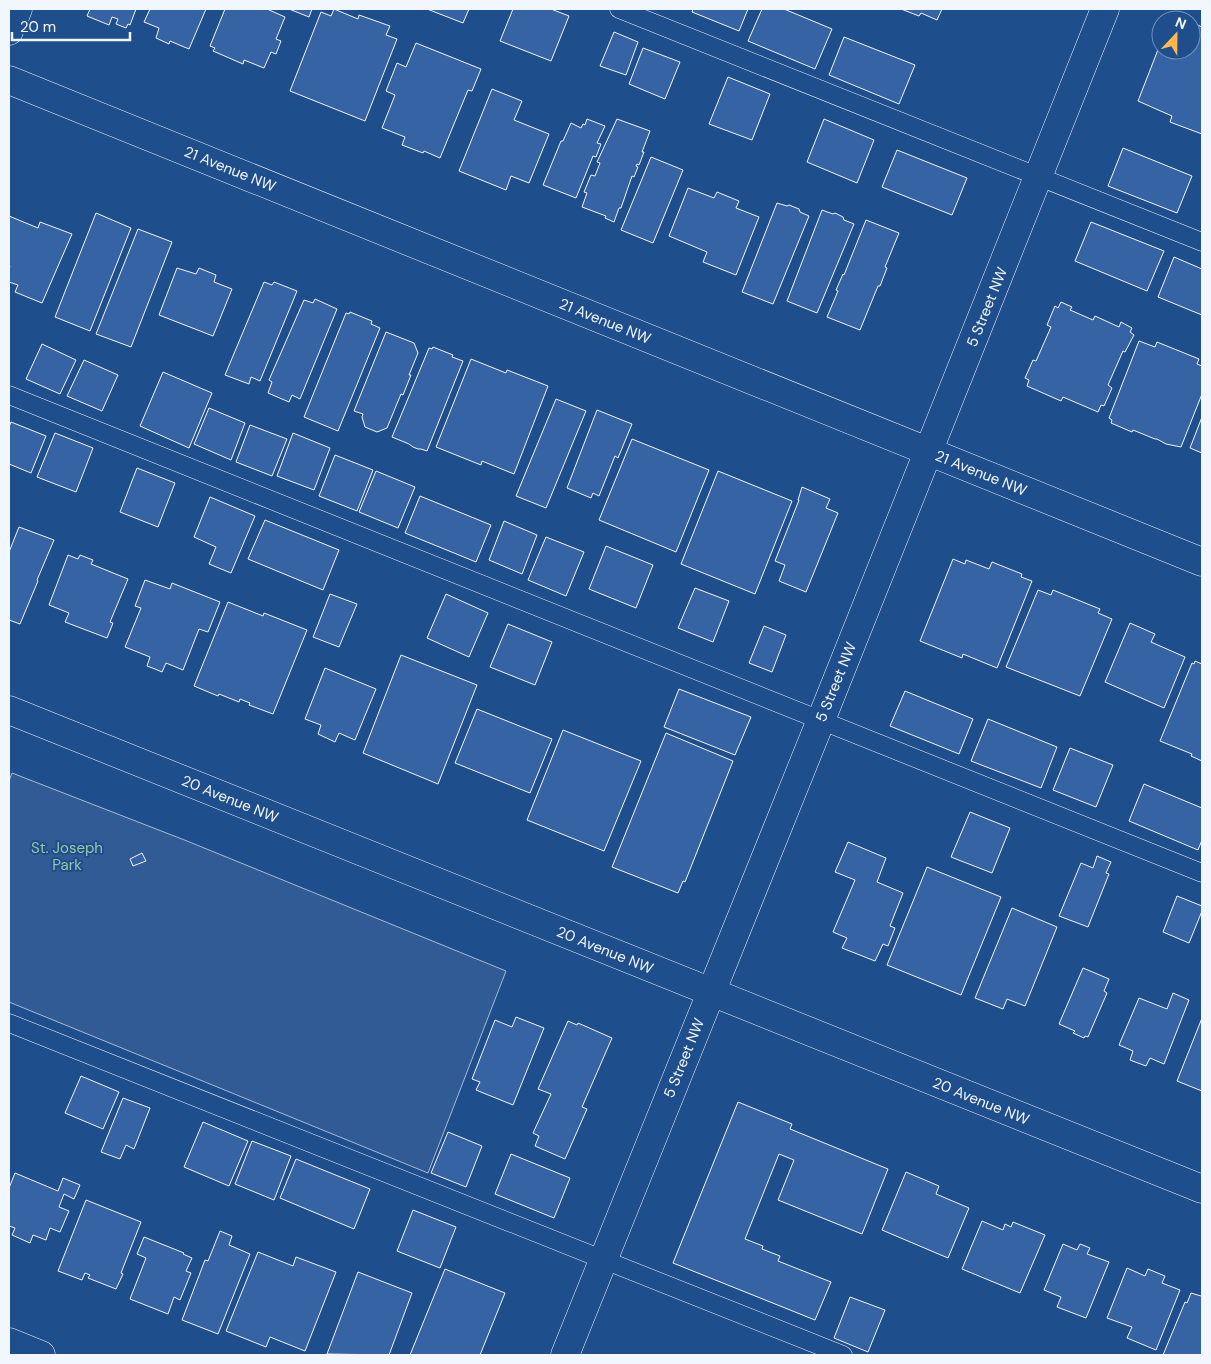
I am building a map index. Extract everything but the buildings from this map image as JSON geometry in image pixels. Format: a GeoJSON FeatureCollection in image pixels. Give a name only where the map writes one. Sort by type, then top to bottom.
{"type":"FeatureCollection","features":[{"type":"Feature","properties":{"kind":"street"},"geometry":{"type":"LineString","coordinates":[[9,31],[18,9]]}},
{"type":"Feature","properties":{"kind":"street","name":"5 Street NW"},"geometry":{"type":"LineString","coordinates":[[564,1355],[821,720],[1105,9]]}},
{"type":"Feature","properties":{"kind":"street","name":"21 Avenue NW"},"geometry":{"type":"LineString","coordinates":[[9,80],[1202,562]]}},
{"type":"Feature","properties":{"kind":"street","name":"20 Avenue NW"},"geometry":{"type":"LineString","coordinates":[[9,710],[1202,1189]]}},
{"type":"Feature","properties":{"kind":"street"},"geometry":{"type":"LineString","coordinates":[[9,1342],[41,1355]]}},
{"type":"Feature","properties":{"kind":"lane"},"geometry":{"type":"LineString","coordinates":[[619,9],[1202,242]]}},
{"type":"Feature","properties":{"kind":"lane"},"geometry":{"type":"LineString","coordinates":[[9,395],[1202,873]]}},
{"type":"Feature","properties":{"kind":"lane"},"geometry":{"type":"LineString","coordinates":[[9,1023],[843,1355]]}},
{"type":"Feature","properties":{"kind":"green space","name":"St. Joseph Park"},"geometry":{"type":"Polygon","coordinates":[[[12,773],[187,841],[506,971],[428,1173],[9,1002],[9,781],[12,773]]]}}]}
